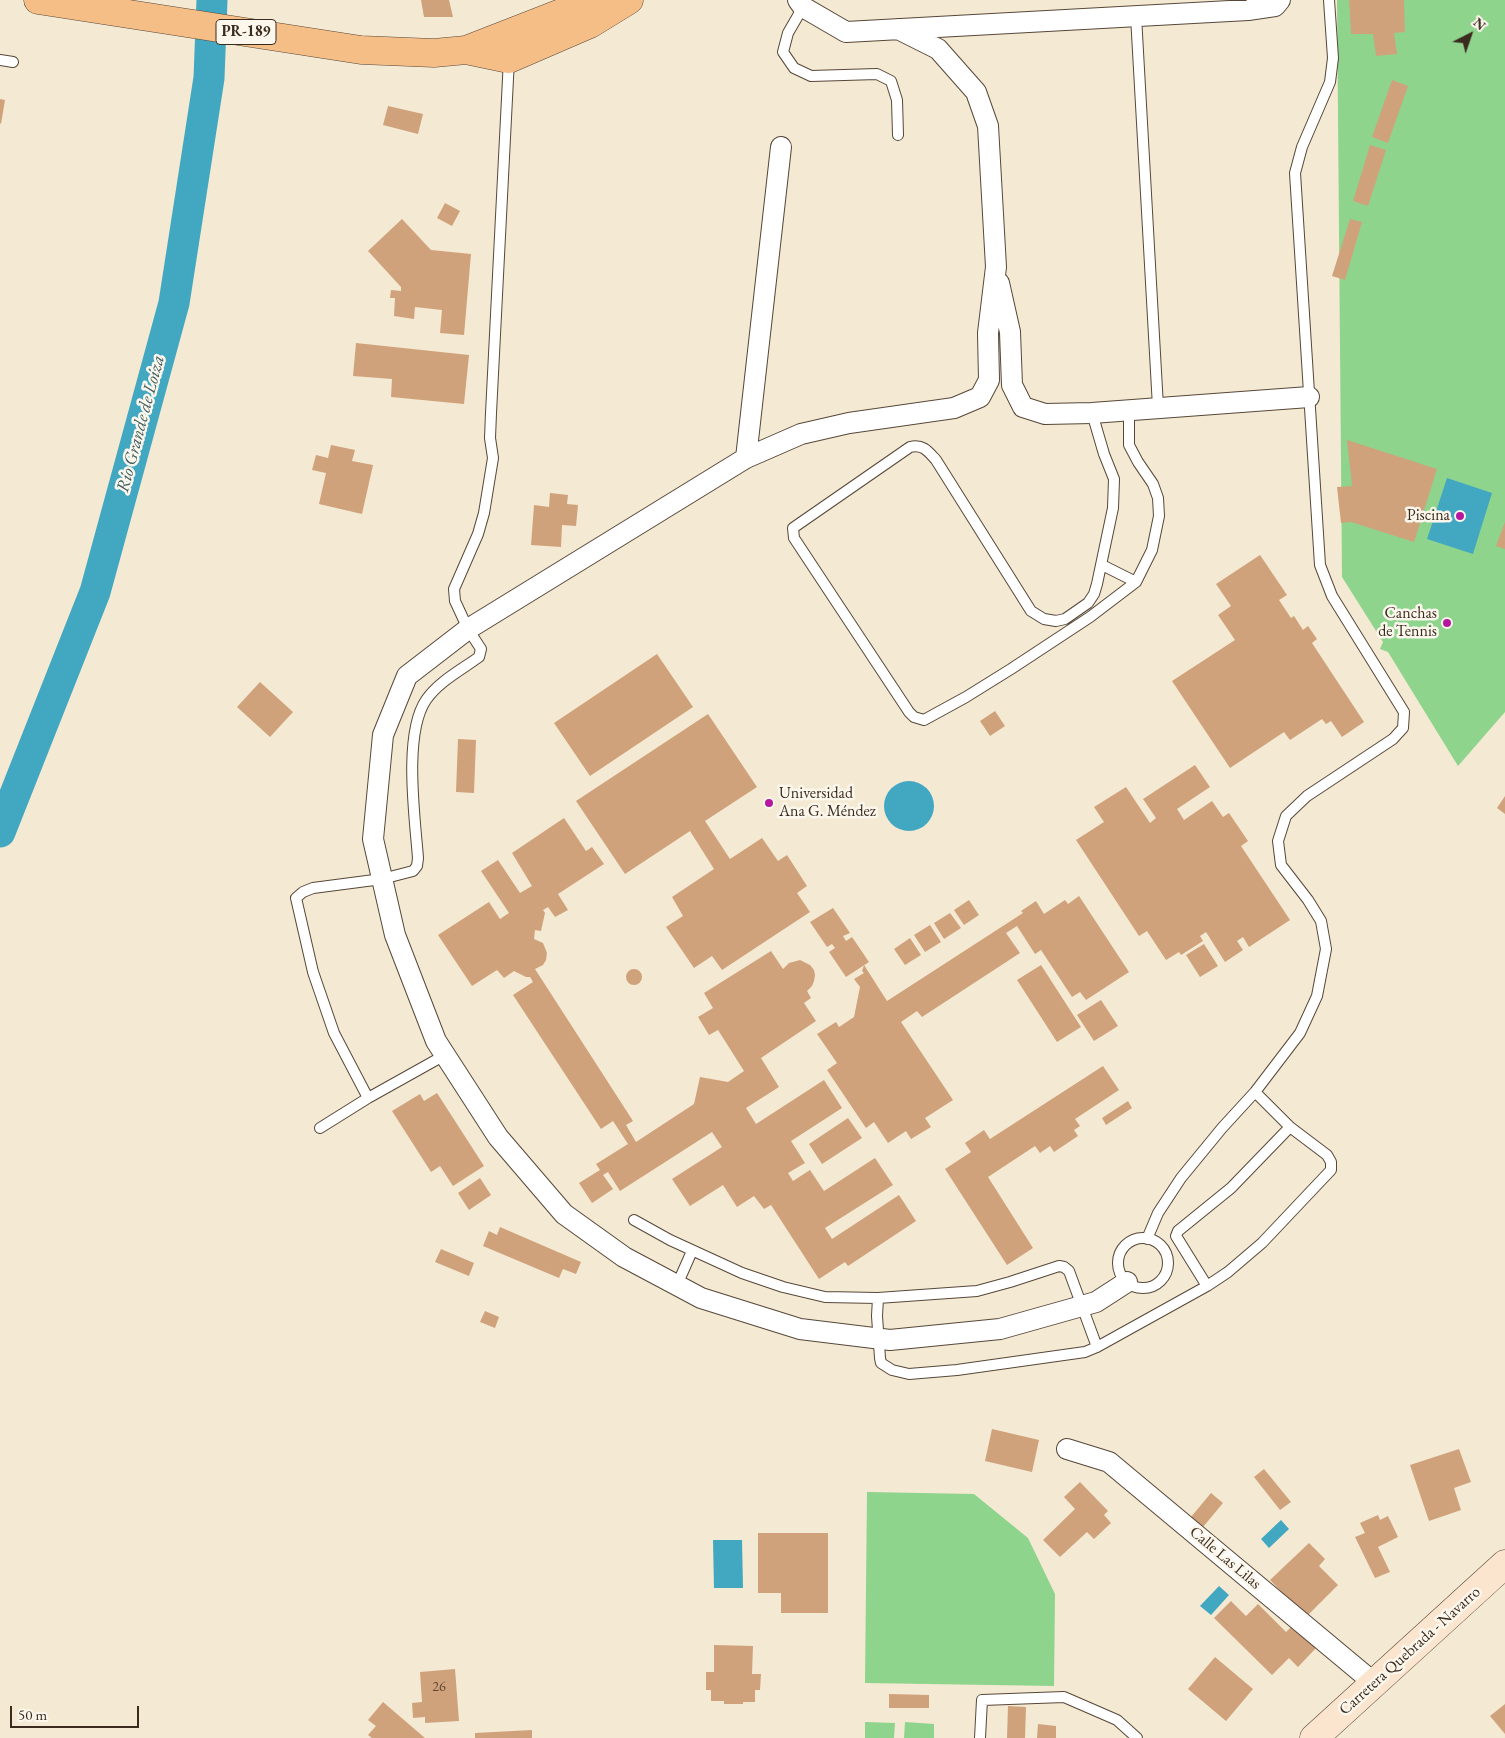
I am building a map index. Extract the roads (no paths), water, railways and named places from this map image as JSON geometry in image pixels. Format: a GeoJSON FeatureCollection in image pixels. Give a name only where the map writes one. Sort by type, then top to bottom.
{"type":"FeatureCollection","features":[{"type":"Feature","properties":{"kind":"main road","name":"PR-189"},"geometry":{"type":"LineString","coordinates":[[38,0],[360,50],[434,53],[466,50],[582,2]]}},
{"type":"Feature","properties":{"kind":"main road"},"geometry":{"type":"LineString","coordinates":[[509,59],[590,24],[629,0]]}},
{"type":"Feature","properties":{"kind":"main road","name":"PR-189"},"geometry":{"type":"LineString","coordinates":[[466,50],[509,59]]}},
{"type":"Feature","properties":{"kind":"street"},"geometry":{"type":"LineString","coordinates":[[800,4],[846,32],[1136,16],[1176,7],[1248,10],[1274,6],[1280,0]]}},
{"type":"Feature","properties":{"kind":"street"},"geometry":{"type":"LineString","coordinates":[[898,29],[938,49],[976,92],[988,126],[996,267],[1010,332],[1012,385],[1023,407],[1045,414],[1092,413],[1309,398]]}},
{"type":"Feature","properties":{"kind":"street"},"geometry":{"type":"LineString","coordinates":[[746,458],[781,146]]}},
{"type":"Feature","properties":{"kind":"street"},"geometry":{"type":"LineString","coordinates":[[996,267],[988,333],[989,380],[980,397],[954,408],[849,423],[801,434],[746,458],[468,629],[407,676],[382,735],[373,839],[395,935],[436,1041],[498,1137],[564,1214],[624,1257],[701,1298],[800,1329],[878,1340],[1000,1329],[1096,1302],[1127,1282]]}},
{"type":"Feature","properties":{"kind":"street","name":"Calle Las Lilas"},"geometry":{"type":"LineString","coordinates":[[1067,1449],[1109,1462],[1374,1683]]}},
{"type":"Feature","properties":{"kind":"street","name":"Carretera Quebrada - Navarro"},"geometry":{"type":"LineString","coordinates":[[1314,1738],[1505,1564]]}},
{"type":"Feature","properties":{"kind":"lane"},"geometry":{"type":"LineString","coordinates":[[1148,1238],[1158,1213],[1181,1178],[1222,1128],[1255,1092],[1300,1033],[1317,996],[1326,949],[1321,921],[1282,865],[1278,842],[1286,816],[1307,796],[1393,739],[1403,728],[1404,712],[1332,596],[1320,565],[1296,173],[1302,147],[1330,82],[1333,58],[1328,0]]}},
{"type":"Feature","properties":{"kind":"lane"},"geometry":{"type":"LineString","coordinates":[[800,4],[788,33],[783,52],[794,68],[811,76],[877,74],[891,81],[897,100],[898,135]]}},
{"type":"Feature","properties":{"kind":"lane"},"geometry":{"type":"LineString","coordinates":[[1136,16],[1158,407]]}},
{"type":"Feature","properties":{"kind":"lane"},"geometry":{"type":"LineString","coordinates":[[368,1098],[334,1033],[313,972],[296,898],[303,892],[313,888],[408,873],[417,866],[412,776],[413,742],[420,715],[426,700],[448,679],[479,657],[481,649],[468,629],[455,600],[454,589],[478,534],[484,513],[493,458],[490,438],[491,412],[509,59]]}},
{"type":"Feature","properties":{"kind":"lane"},"geometry":{"type":"LineString","coordinates":[[0,60],[14,62]]}},
{"type":"Feature","properties":{"kind":"lane"},"geometry":{"type":"LineString","coordinates":[[1092,413],[1104,454],[1114,479],[1113,508],[1102,566],[1094,594],[1088,603],[1066,620],[1044,619],[1031,611],[936,460],[924,447],[917,445],[910,447],[793,528],[794,538],[914,717],[924,720],[966,697],[1090,617],[1136,582],[1152,550],[1159,516],[1158,498],[1153,484],[1129,445],[1129,411]]}},
{"type":"Feature","properties":{"kind":"lane"},"geometry":{"type":"LineString","coordinates":[[1102,566],[1136,582]]}},
{"type":"Feature","properties":{"kind":"lane"},"geometry":{"type":"LineString","coordinates":[[320,1128],[445,1054]]}},
{"type":"Feature","properties":{"kind":"lane"},"geometry":{"type":"LineString","coordinates":[[878,1298],[878,1340],[881,1363],[892,1370],[909,1374],[967,1369],[1085,1352],[1097,1348],[1207,1286],[1228,1272],[1262,1243],[1331,1170],[1331,1162],[1326,1155],[1290,1127],[1255,1092]]}},
{"type":"Feature","properties":{"kind":"lane"},"geometry":{"type":"LineString","coordinates":[[1207,1286],[1176,1236],[1178,1231],[1231,1188],[1290,1127]]}},
{"type":"Feature","properties":{"kind":"lane"},"geometry":{"type":"LineString","coordinates":[[634,1220],[692,1251],[742,1273],[783,1287],[825,1296],[878,1298],[977,1291],[1059,1266],[1064,1267],[1069,1271],[1097,1348]]}},
{"type":"Feature","properties":{"kind":"lane"},"geometry":{"type":"LineString","coordinates":[[1148,1238],[1161,1245],[1167,1253],[1167,1273],[1161,1281],[1153,1286],[1143,1288],[1127,1282],[1120,1272],[1118,1263],[1120,1253],[1125,1245],[1134,1240],[1148,1238]]}},
{"type":"Feature","properties":{"kind":"lane"},"geometry":{"type":"LineString","coordinates":[[677,1285],[692,1251]]}},
{"type":"Feature","properties":{"kind":"lane"},"geometry":{"type":"LineString","coordinates":[[980,1738],[982,1700],[1064,1697],[1117,1720],[1137,1738]]}},
{"type":"Feature","properties":{"kind":"water","name":"Piscina"},"geometry":{"type":"Polygon","coordinates":[[[1447,478],[1492,493],[1473,554],[1427,539],[1447,478]]]}},
{"type":"Feature","properties":{"kind":"water"},"geometry":{"type":"Polygon","coordinates":[[[909,781],[918,783],[929,792],[934,806],[932,815],[923,826],[909,831],[900,829],[889,820],[884,806],[886,797],[895,786],[909,781]]]}},
{"type":"Feature","properties":{"kind":"water"},"geometry":{"type":"Polygon","coordinates":[[[1281,1520],[1289,1529],[1269,1548],[1261,1539],[1281,1520]]]}},
{"type":"Feature","properties":{"kind":"water"},"geometry":{"type":"Polygon","coordinates":[[[713,1540],[742,1540],[743,1588],[714,1588],[713,1540]]]}},
{"type":"Feature","properties":{"kind":"water"},"geometry":{"type":"Polygon","coordinates":[[[1219,1586],[1229,1595],[1211,1615],[1200,1606],[1219,1586]]]}},
{"type":"Feature","properties":{"kind":"waterway","name":"Río Grande de Loíza"},"geometry":{"type":"LineString","coordinates":[[0,832],[95,592],[174,303],[209,78],[212,0]]}},
{"type":"Feature","properties":{"kind":"place","name":"Piscina"},"geometry":{"type":"Point","coordinates":[1460,516]}},
{"type":"Feature","properties":{"kind":"place","name":"Canchas de Tennis"},"geometry":{"type":"Point","coordinates":[1447,623]}},
{"type":"Feature","properties":{"kind":"place","name":"Universidad Ana G. Méndez"},"geometry":{"type":"Point","coordinates":[769,803]}}]}
